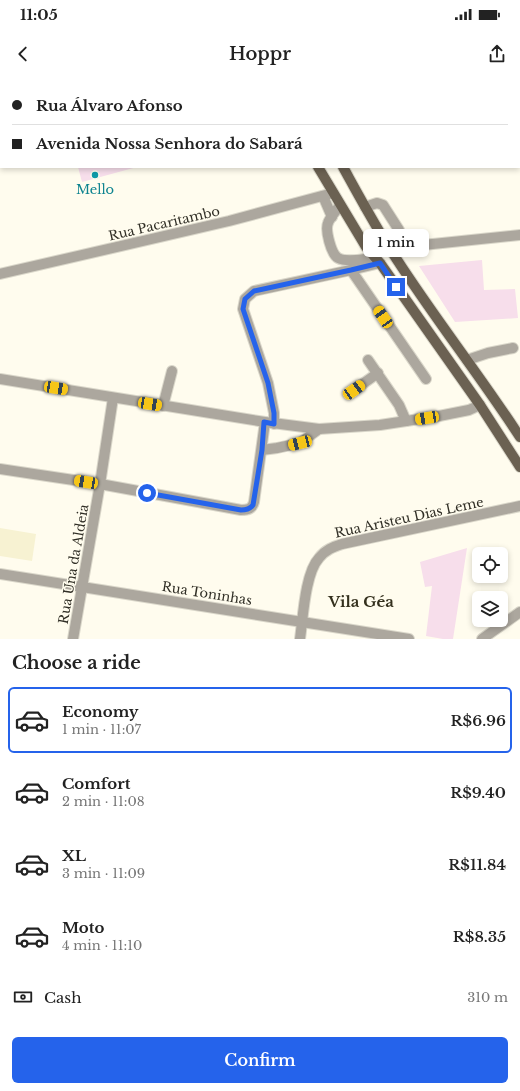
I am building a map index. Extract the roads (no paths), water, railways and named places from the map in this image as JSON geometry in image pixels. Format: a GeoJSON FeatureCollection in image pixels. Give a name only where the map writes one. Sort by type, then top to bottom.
{"type":"FeatureCollection","features":[{"type":"Feature","properties":{"kind":"main road"},"geometry":{"type":"LineString","coordinates":[[318,168],[328,194],[340,205],[366,247],[377,260],[480,405],[520,467]]}},
{"type":"Feature","properties":{"kind":"main road"},"geometry":{"type":"LineString","coordinates":[[344,168],[365,207],[409,278],[467,360],[517,426],[520,437]]}},
{"type":"Feature","properties":{"kind":"main road"},"geometry":{"type":"LineString","coordinates":[[366,247],[381,253],[391,250]]}},
{"type":"Feature","properties":{"kind":"street"},"geometry":{"type":"LineString","coordinates":[[328,194],[332,217]]}},
{"type":"Feature","properties":{"kind":"street","name":"Rua Pacaritambo"},"geometry":{"type":"LineString","coordinates":[[0,274],[229,221],[328,194]]}},
{"type":"Feature","properties":{"kind":"street"},"geometry":{"type":"LineString","coordinates":[[365,207],[377,203],[383,205],[398,230],[405,249]]}},
{"type":"Feature","properties":{"kind":"street"},"geometry":{"type":"LineString","coordinates":[[340,205],[328,223],[327,231],[332,253],[338,258],[348,260],[377,260]]}},
{"type":"Feature","properties":{"kind":"street"},"geometry":{"type":"LineString","coordinates":[[391,250],[520,234]]}},
{"type":"Feature","properties":{"kind":"street"},"geometry":{"type":"LineString","coordinates":[[391,250],[401,237]]}},
{"type":"Feature","properties":{"kind":"street"},"geometry":{"type":"LineString","coordinates":[[0,469],[100,484],[247,510],[254,502],[262,450],[269,423],[274,413],[269,390],[243,309],[245,299],[254,291],[351,270],[377,260]]}},
{"type":"Feature","properties":{"kind":"street"},"geometry":{"type":"LineString","coordinates":[[351,270],[426,379]]}},
{"type":"Feature","properties":{"kind":"street"},"geometry":{"type":"LineString","coordinates":[[467,360],[488,353],[513,348]]}},
{"type":"Feature","properties":{"kind":"street"},"geometry":{"type":"LineString","coordinates":[[368,360],[400,405],[406,421]]}},
{"type":"Feature","properties":{"kind":"street"},"geometry":{"type":"LineString","coordinates":[[163,406],[172,371]]}},
{"type":"Feature","properties":{"kind":"street"},"geometry":{"type":"LineString","coordinates":[[354,390],[378,373]]}},
{"type":"Feature","properties":{"kind":"street"},"geometry":{"type":"LineString","coordinates":[[0,379],[269,423],[319,429],[380,425],[469,410],[480,405]]}},
{"type":"Feature","properties":{"kind":"street","name":"Rua Una da Aldeia"},"geometry":{"type":"LineString","coordinates":[[73,639],[100,484],[113,398]]}},
{"type":"Feature","properties":{"kind":"street"},"geometry":{"type":"LineString","coordinates":[[262,450],[300,443],[319,429]]}},
{"type":"Feature","properties":{"kind":"street","name":"Rua Aristeu Dias Leme"},"geometry":{"type":"LineString","coordinates":[[300,639],[306,594],[312,570],[318,558],[330,548],[342,544],[520,506]]}},
{"type":"Feature","properties":{"kind":"street","name":"Rua Toninhas"},"geometry":{"type":"LineString","coordinates":[[0,574],[410,639]]}},
{"type":"Feature","properties":{"kind":"street"},"geometry":{"type":"LineString","coordinates":[[482,639],[520,612]]}},
{"type":"Feature","properties":{"kind":"place","name":"Mello"},"geometry":{"type":"Point","coordinates":[95,175]}},
{"type":"Feature","properties":{"kind":"district","name":"Vila Géa"},"geometry":{"type":"Point","coordinates":[361,602]}}]}
